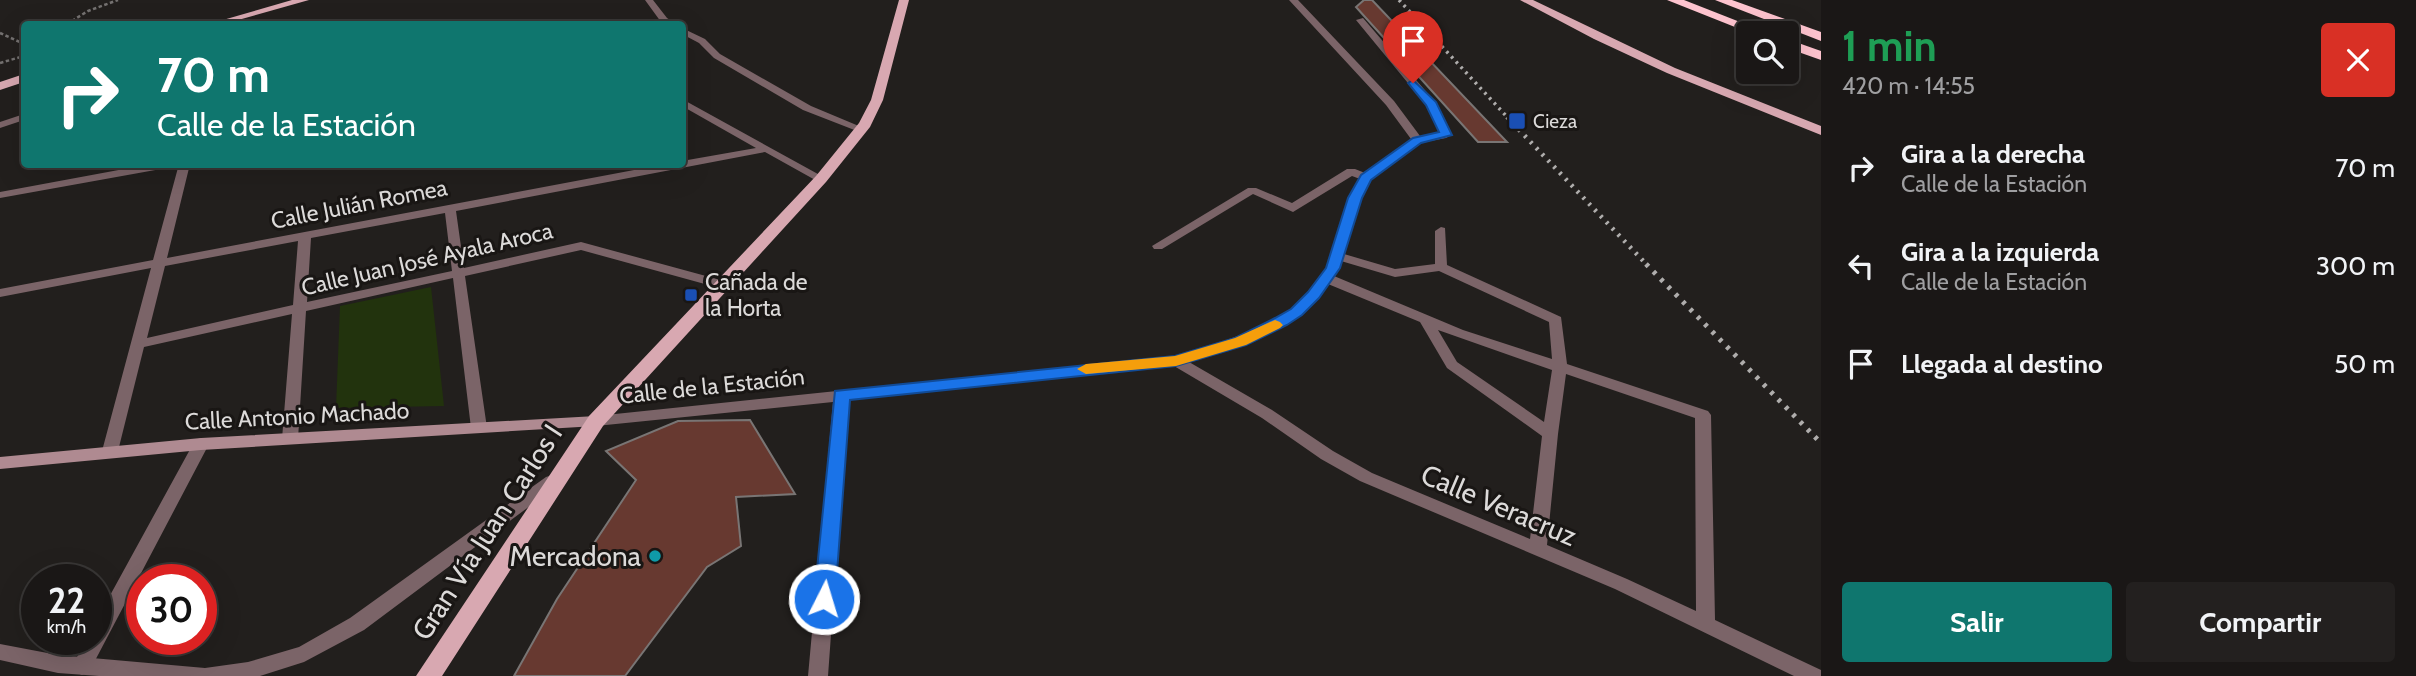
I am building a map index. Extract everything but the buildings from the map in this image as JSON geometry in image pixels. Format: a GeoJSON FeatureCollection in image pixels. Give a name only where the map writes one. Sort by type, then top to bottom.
{"type":"FeatureCollection","features":[{"type":"Feature","properties":{"kind":"highway"},"geometry":{"type":"LineString","coordinates":[[1674,0],[1736,24]]}},
{"type":"Feature","properties":{"kind":"highway"},"geometry":{"type":"LineString","coordinates":[[1721,0],[1821,37]]}},
{"type":"Feature","properties":{"kind":"highway"},"geometry":{"type":"LineString","coordinates":[[1799,47],[1821,55]]}},
{"type":"Feature","properties":{"kind":"main road"},"geometry":{"type":"LineString","coordinates":[[225,21],[304,0]]}},
{"type":"Feature","properties":{"kind":"main road","name":"Gran Vía Juan Carlos I"},"geometry":{"type":"LineString","coordinates":[[428,676],[596,421],[821,179],[861,129],[877,100],[904,0]]}},
{"type":"Feature","properties":{"kind":"main road"},"geometry":{"type":"LineString","coordinates":[[1525,0],[1591,35],[1710,88],[1821,131]]}},
{"type":"Feature","properties":{"kind":"main road"},"geometry":{"type":"LineString","coordinates":[[0,86],[21,79]]}},
{"type":"Feature","properties":{"kind":"main road","name":"Calle Antonio Machado"},"geometry":{"type":"LineString","coordinates":[[0,463],[201,444],[596,421]]}},
{"type":"Feature","properties":{"kind":"street"},"geometry":{"type":"LineString","coordinates":[[649,0],[666,21]]}},
{"type":"Feature","properties":{"kind":"street"},"geometry":{"type":"LineString","coordinates":[[1293,0],[1390,103],[1417,140]]}},
{"type":"Feature","properties":{"kind":"street","name":"Calle de la Estación"},"geometry":{"type":"LineString","coordinates":[[596,421],[1176,361],[1240,342],[1281,322],[1305,303],[1333,268],[1355,198],[1366,178],[1417,140],[1446,135],[1432,104],[1360,20]]}},
{"type":"Feature","properties":{"kind":"street"},"geometry":{"type":"LineString","coordinates":[[686,32],[702,41],[717,56],[807,108],[861,129]]}},
{"type":"Feature","properties":{"kind":"street"},"geometry":{"type":"LineString","coordinates":[[686,104],[821,179]]}},
{"type":"Feature","properties":{"kind":"street"},"geometry":{"type":"LineString","coordinates":[[0,125],[21,118]]}},
{"type":"Feature","properties":{"kind":"street","name":"Calle Julián Romea"},"geometry":{"type":"LineString","coordinates":[[686,164],[766,149]]}},
{"type":"Feature","properties":{"kind":"street"},"geometry":{"type":"LineString","coordinates":[[0,195],[150,168]]}},
{"type":"Feature","properties":{"kind":"street"},"geometry":{"type":"LineString","coordinates":[[110,451],[184,168]]}},
{"type":"Feature","properties":{"kind":"street","name":"Calle Julián Romea"},"geometry":{"type":"LineString","coordinates":[[0,293],[664,168]]}},
{"type":"Feature","properties":{"kind":"street"},"geometry":{"type":"LineString","coordinates":[[1158,246],[1252,190],[1293,208],[1351,171],[1366,178]]}},
{"type":"Feature","properties":{"kind":"street"},"geometry":{"type":"LineString","coordinates":[[450,208],[479,428]]}},
{"type":"Feature","properties":{"kind":"street"},"geometry":{"type":"LineString","coordinates":[[1441,231],[1441,267]]}},
{"type":"Feature","properties":{"kind":"street"},"geometry":{"type":"LineString","coordinates":[[290,439],[304,236]]}},
{"type":"Feature","properties":{"kind":"street","name":"Calle Juan José Ayala Aroca"},"geometry":{"type":"LineString","coordinates":[[138,344],[581,246],[723,285]]}},
{"type":"Feature","properties":{"kind":"street"},"geometry":{"type":"LineString","coordinates":[[1337,256],[1395,273],[1441,267],[1556,320],[1560,367],[1538,550]]}},
{"type":"Feature","properties":{"kind":"street"},"geometry":{"type":"LineString","coordinates":[[1325,278],[1425,319],[1703,415],[1706,622]]}},
{"type":"Feature","properties":{"kind":"street"},"geometry":{"type":"LineString","coordinates":[[1425,319],[1452,365],[1550,434]]}},
{"type":"Feature","properties":{"kind":"street","name":"Calle Veracruz"},"geometry":{"type":"LineString","coordinates":[[1176,361],[1267,414],[1327,455],[1366,477],[1706,622],[1814,676]]}},
{"type":"Feature","properties":{"kind":"street"},"geometry":{"type":"LineString","coordinates":[[818,676],[841,395]]}},
{"type":"Feature","properties":{"kind":"street"},"geometry":{"type":"LineString","coordinates":[[82,666],[201,444]]}},
{"type":"Feature","properties":{"kind":"street"},"geometry":{"type":"LineString","coordinates":[[0,652],[82,666],[205,676],[248,671],[304,654],[358,624],[559,477]]}},
{"type":"Feature","properties":{"kind":"path"},"geometry":{"type":"LineString","coordinates":[[72,21],[88,11],[118,0]]}},
{"type":"Feature","properties":{"kind":"path"},"geometry":{"type":"LineString","coordinates":[[0,33],[21,43]]}},
{"type":"Feature","properties":{"kind":"path"},"geometry":{"type":"LineString","coordinates":[[0,63],[21,57]]}},
{"type":"Feature","properties":{"kind":"green space"},"geometry":{"type":"Polygon","coordinates":[[[431,287],[444,406],[336,408],[340,306],[431,287]]]}},
{"type":"Feature","properties":{"kind":"railway"},"geometry":{"type":"LineString","coordinates":[[1399,0],[1509,119]]}},
{"type":"Feature","properties":{"kind":"railway"},"geometry":{"type":"LineString","coordinates":[[1507,117],[1648,266]]}},
{"type":"Feature","properties":{"kind":"railway"},"geometry":{"type":"LineString","coordinates":[[1646,264],[1821,443]]}},
{"type":"Feature","properties":{"kind":"slow traffic"},"geometry":{"type":"LineString","coordinates":[[1086,369],[1176,361],[1240,342],[1275,325]]}},
{"type":"Feature","properties":{"kind":"place","name":"Cieza"},"geometry":{"type":"Point","coordinates":[1517,121]}},
{"type":"Feature","properties":{"kind":"place","name":"Cañada de la Horta"},"geometry":{"type":"Point","coordinates":[691,295]}},
{"type":"Feature","properties":{"kind":"place","name":"Mercadona"},"geometry":{"type":"Point","coordinates":[655,556]}},
{"type":"Feature","properties":{"kind":"route"},"geometry":{"type":"LineString","coordinates":[[824,599],[841,395],[1176,361],[1240,342],[1281,322],[1314,295],[1333,268],[1355,198],[1366,178],[1417,140],[1446,135],[1432,104],[1413,83]]}}]}
